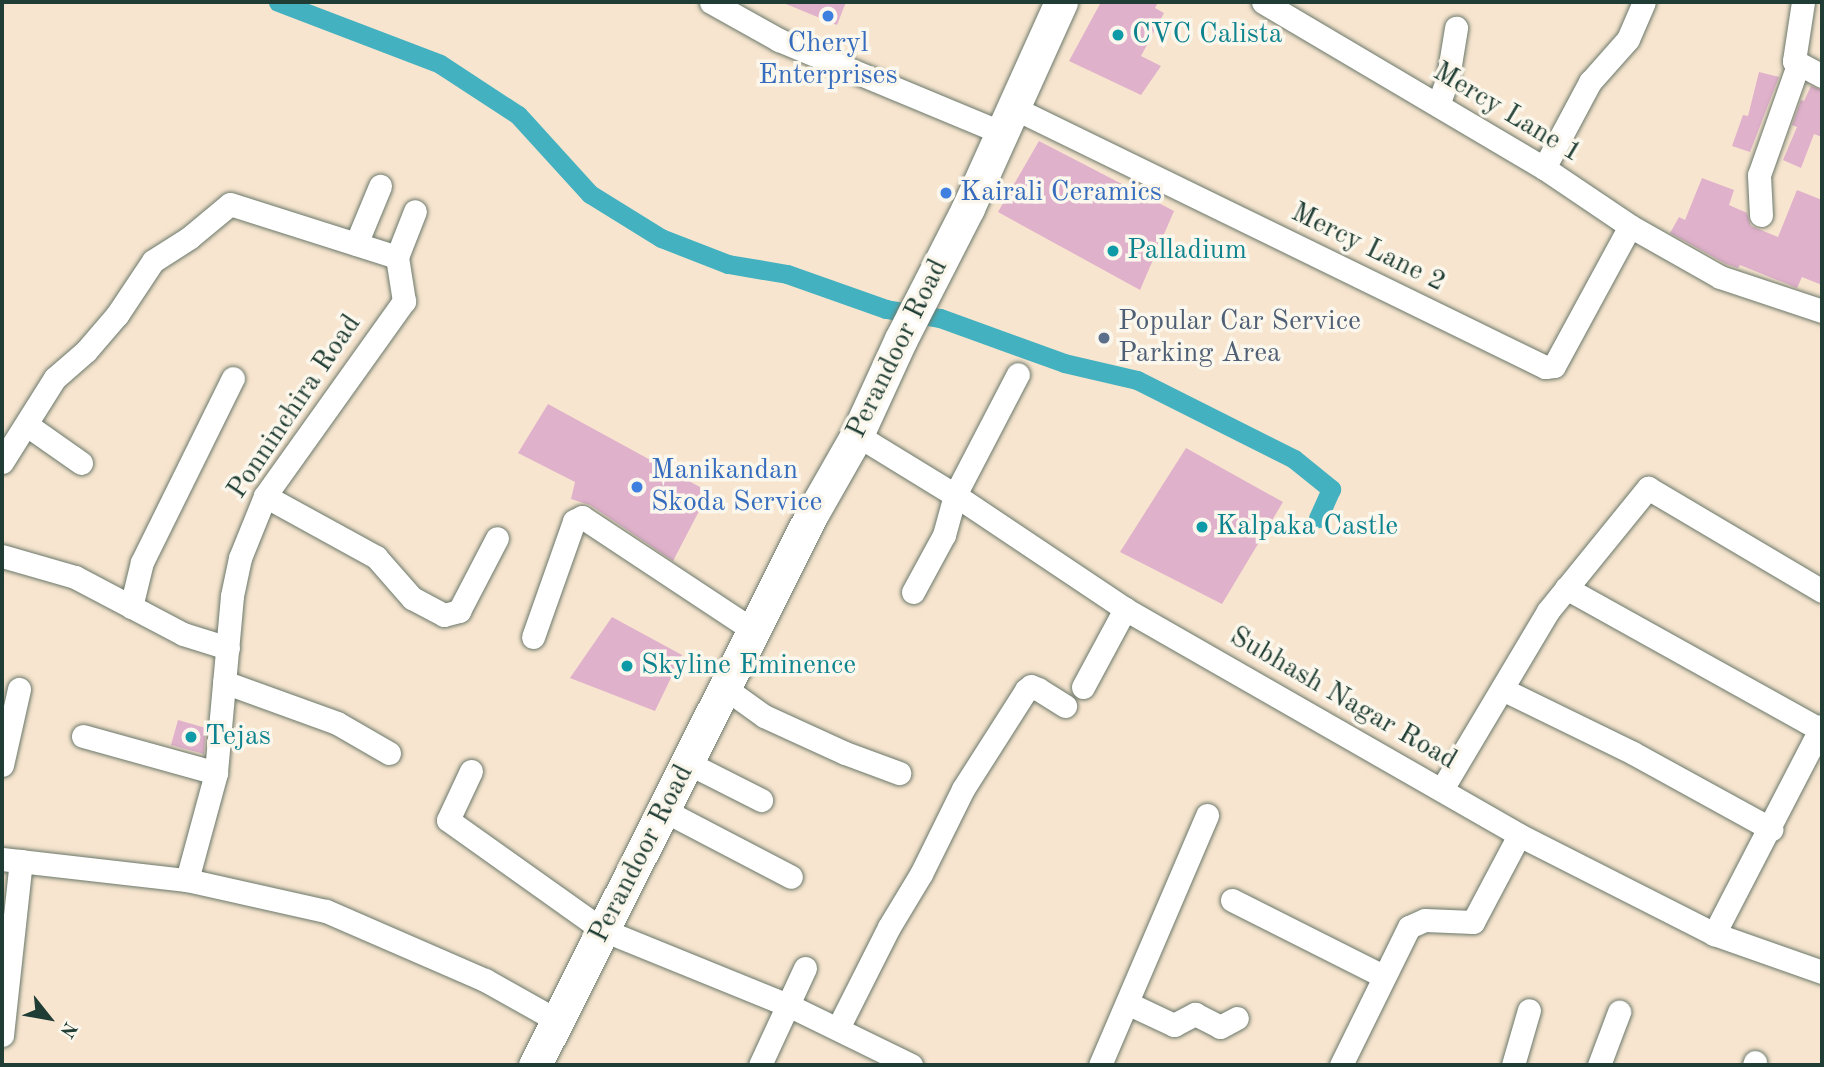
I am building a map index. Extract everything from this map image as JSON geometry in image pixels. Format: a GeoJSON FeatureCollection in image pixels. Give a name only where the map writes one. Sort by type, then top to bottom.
{"type":"FeatureCollection","features":[{"type":"Feature","properties":{"kind":"main road","name":"Perandoor Road"},"geometry":{"type":"LineString","coordinates":[[535,1065],[666,811],[813,512],[857,435],[901,339],[968,208],[1061,2]]}},
{"type":"Feature","properties":{"kind":"street"},"geometry":{"type":"LineString","coordinates":[[711,2],[741,9],[779,40],[1008,120]]}},
{"type":"Feature","properties":{"kind":"street","name":"Mercy Lane 1"},"geometry":{"type":"LineString","coordinates":[[1263,2],[1544,168],[1630,226],[1720,277],[1822,311]]}},
{"type":"Feature","properties":{"kind":"street"},"geometry":{"type":"LineString","coordinates":[[1544,168],[1590,82],[1628,39],[1644,2]]}},
{"type":"Feature","properties":{"kind":"street"},"geometry":{"type":"LineString","coordinates":[[1803,2],[1794,58],[1798,65],[1822,76]]}},
{"type":"Feature","properties":{"kind":"street"},"geometry":{"type":"LineString","coordinates":[[1438,105],[1448,77],[1456,28]]}},
{"type":"Feature","properties":{"kind":"street"},"geometry":{"type":"LineString","coordinates":[[1761,215],[1759,175],[1798,65]]}},
{"type":"Feature","properties":{"kind":"street","name":"Mercy Lane 2"},"geometry":{"type":"LineString","coordinates":[[1008,120],[1545,367],[1554,366],[1630,226]]}},
{"type":"Feature","properties":{"kind":"street"},"geometry":{"type":"LineString","coordinates":[[356,244],[380,186]]}},
{"type":"Feature","properties":{"kind":"street"},"geometry":{"type":"LineString","coordinates":[[2,462],[55,378],[86,351],[117,315],[153,261],[189,238],[230,204],[397,257],[415,211]]}},
{"type":"Feature","properties":{"kind":"street","name":"Ponninchira Road"},"geometry":{"type":"LineString","coordinates":[[187,880],[216,773],[232,596],[240,558],[265,496],[404,301],[397,257]]}},
{"type":"Feature","properties":{"kind":"street"},"geometry":{"type":"LineString","coordinates":[[913,592],[944,535],[955,495],[1018,374]]}},
{"type":"Feature","properties":{"kind":"street"},"geometry":{"type":"LineString","coordinates":[[131,607],[146,551],[233,378]]}},
{"type":"Feature","properties":{"kind":"street"},"geometry":{"type":"LineString","coordinates":[[27,425],[81,463]]}},
{"type":"Feature","properties":{"kind":"street","name":"Subhash Nagar Road"},"geometry":{"type":"LineString","coordinates":[[857,435],[955,495],[1125,609],[1520,835],[1714,934],[1822,972]]}},
{"type":"Feature","properties":{"kind":"street"},"geometry":{"type":"LineString","coordinates":[[1442,789],[1548,611],[1648,488],[1822,591]]}},
{"type":"Feature","properties":{"kind":"street"},"geometry":{"type":"LineString","coordinates":[[265,496],[376,557],[412,598],[444,615],[459,611],[497,538]]}},
{"type":"Feature","properties":{"kind":"street"},"geometry":{"type":"LineString","coordinates":[[533,637],[574,520],[582,517],[754,631]]}},
{"type":"Feature","properties":{"kind":"street"},"geometry":{"type":"LineString","coordinates":[[2,556],[75,578],[183,634],[228,648]]}},
{"type":"Feature","properties":{"kind":"street"},"geometry":{"type":"LineString","coordinates":[[1566,588],[1821,728],[1771,829],[1714,934]]}},
{"type":"Feature","properties":{"kind":"street"},"geometry":{"type":"LineString","coordinates":[[1083,687],[1125,609]]}},
{"type":"Feature","properties":{"kind":"street"},"geometry":{"type":"LineString","coordinates":[[224,682],[337,723],[389,753]]}},
{"type":"Feature","properties":{"kind":"street"},"geometry":{"type":"LineString","coordinates":[[838,1028],[889,927],[921,874],[963,789],[1026,690],[1031,686],[1065,706]]}},
{"type":"Feature","properties":{"kind":"street"},"geometry":{"type":"LineString","coordinates":[[725,688],[764,716],[845,753],[899,773]]}},
{"type":"Feature","properties":{"kind":"street"},"geometry":{"type":"LineString","coordinates":[[2,765],[19,689]]}},
{"type":"Feature","properties":{"kind":"street"},"geometry":{"type":"LineString","coordinates":[[1502,689],[1633,753],[1771,829]]}},
{"type":"Feature","properties":{"kind":"street"},"geometry":{"type":"LineString","coordinates":[[83,736],[216,773]]}},
{"type":"Feature","properties":{"kind":"street"},"geometry":{"type":"LineString","coordinates":[[688,763],[761,800]]}},
{"type":"Feature","properties":{"kind":"street"},"geometry":{"type":"LineString","coordinates":[[471,771],[448,820],[603,930],[788,1005],[911,1065]]}},
{"type":"Feature","properties":{"kind":"street"},"geometry":{"type":"LineString","coordinates":[[666,811],[791,877]]}},
{"type":"Feature","properties":{"kind":"street"},"geometry":{"type":"LineString","coordinates":[[1100,1065],[1206,815]]}},
{"type":"Feature","properties":{"kind":"street"},"geometry":{"type":"LineString","coordinates":[[1341,1065],[1409,927],[1425,920],[1474,922],[1520,835]]}},
{"type":"Feature","properties":{"kind":"street"},"geometry":{"type":"LineString","coordinates":[[2,1035],[11,860],[187,880],[326,911],[485,980],[558,1021]]}},
{"type":"Feature","properties":{"kind":"street"},"geometry":{"type":"LineString","coordinates":[[1232,900],[1383,976]]}},
{"type":"Feature","properties":{"kind":"street"},"geometry":{"type":"LineString","coordinates":[[760,1065],[805,968]]}},
{"type":"Feature","properties":{"kind":"street"},"geometry":{"type":"LineString","coordinates":[[1127,1003],[1174,1025],[1195,1014],[1220,1027],[1237,1018]]}},
{"type":"Feature","properties":{"kind":"street"},"geometry":{"type":"LineString","coordinates":[[1513,1065],[1529,1010]]}},
{"type":"Feature","properties":{"kind":"street"},"geometry":{"type":"LineString","coordinates":[[1600,1065],[1619,1012]]}},
{"type":"Feature","properties":{"kind":"building","name":"Cheryl Enterprises"},"geometry":{"type":"Polygon","coordinates":[[[781,2],[846,2],[837,25],[781,2]]]}},
{"type":"Feature","properties":{"kind":"building","name":"CVC Calista"},"geometry":{"type":"Polygon","coordinates":[[[1101,2],[1158,2],[1155,8],[1164,13],[1141,56],[1161,66],[1141,95],[1069,61],[1101,2]]]}},
{"type":"Feature","properties":{"kind":"building"},"geometry":{"type":"Polygon","coordinates":[[[1759,72],[1779,77],[1750,152],[1732,146],[1743,115],[1748,116],[1759,72]]]}},
{"type":"Feature","properties":{"kind":"building"},"geometry":{"type":"Polygon","coordinates":[[[1811,86],[1822,90],[1822,137],[1814,134],[1801,168],[1783,160],[1797,127],[1792,125],[1801,100],[1804,101],[1811,86]]]}},
{"type":"Feature","properties":{"kind":"building","name":"Palladium"},"geometry":{"type":"Polygon","coordinates":[[[1039,141],[1174,211],[1140,290],[998,212],[1039,141]]]}},
{"type":"Feature","properties":{"kind":"building"},"geometry":{"type":"Polygon","coordinates":[[[1702,178],[1734,190],[1729,205],[1747,213],[1751,226],[1778,237],[1797,190],[1822,200],[1822,285],[1802,277],[1797,288],[1740,265],[1738,268],[1726,264],[1670,233],[1679,217],[1685,220],[1702,178]]]}},
{"type":"Feature","properties":{"kind":"building","name":"Manikandan Skoda Service"},"geometry":{"type":"Polygon","coordinates":[[[548,404],[709,492],[673,561],[590,505],[571,499],[575,482],[518,453],[548,404]]]}},
{"type":"Feature","properties":{"kind":"building","name":"Kalpaka Castle"},"geometry":{"type":"Polygon","coordinates":[[[1186,448],[1283,502],[1222,604],[1120,552],[1186,448]]]}},
{"type":"Feature","properties":{"kind":"building","name":"Skyline Eminence"},"geometry":{"type":"Polygon","coordinates":[[[612,617],[682,655],[655,711],[570,678],[612,617]]]}},
{"type":"Feature","properties":{"kind":"building","name":"Tejas"},"geometry":{"type":"Polygon","coordinates":[[[178,720],[206,728],[204,754],[171,745],[178,720]]]}},
{"type":"Feature","properties":{"kind":"waterway"},"geometry":{"type":"LineString","coordinates":[[278,2],[440,64],[518,115],[590,194],[661,238],[728,264],[787,274],[886,309],[940,318],[1064,363],[1137,380],[1294,459],[1331,489],[1318,518]]}},
{"type":"Feature","properties":{"kind":"place","name":"Cheryl Enterprises"},"geometry":{"type":"Point","coordinates":[828,16]}},
{"type":"Feature","properties":{"kind":"place","name":"CVC Calista"},"geometry":{"type":"Point","coordinates":[1118,35]}},
{"type":"Feature","properties":{"kind":"place","name":"Kairali Ceramics"},"geometry":{"type":"Point","coordinates":[946,193]}},
{"type":"Feature","properties":{"kind":"place","name":"Palladium"},"geometry":{"type":"Point","coordinates":[1113,251]}},
{"type":"Feature","properties":{"kind":"place","name":"Popular Car Service Parking Area"},"geometry":{"type":"Point","coordinates":[1104,338]}},
{"type":"Feature","properties":{"kind":"place","name":"Manikandan Skoda Service"},"geometry":{"type":"Point","coordinates":[637,487]}},
{"type":"Feature","properties":{"kind":"place","name":"Kalpaka Castle"},"geometry":{"type":"Point","coordinates":[1202,527]}},
{"type":"Feature","properties":{"kind":"place","name":"Skyline Eminence"},"geometry":{"type":"Point","coordinates":[627,666]}},
{"type":"Feature","properties":{"kind":"place","name":"Tejas"},"geometry":{"type":"Point","coordinates":[191,737]}}]}
